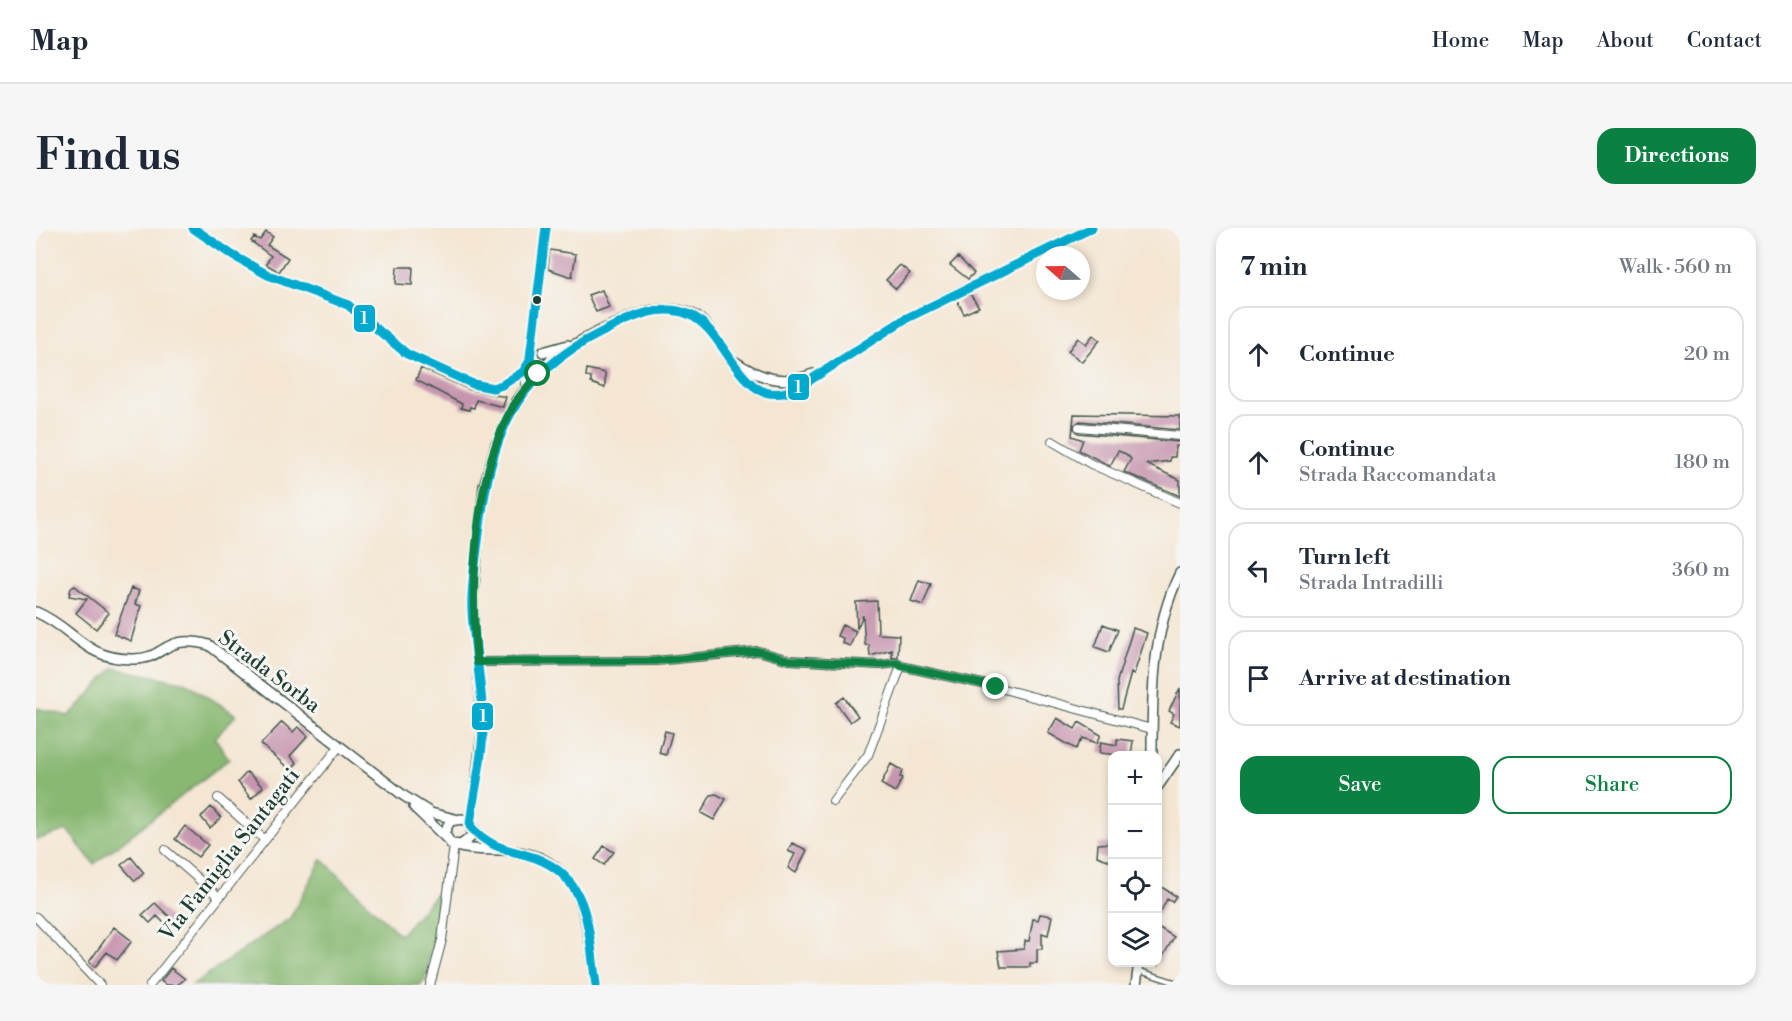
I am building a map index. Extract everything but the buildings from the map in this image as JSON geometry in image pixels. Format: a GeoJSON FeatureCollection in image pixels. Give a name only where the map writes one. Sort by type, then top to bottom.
{"type":"FeatureCollection","features":[{"type":"Feature","properties":{"kind":"street"},"geometry":{"type":"LineString","coordinates":[[193,228],[232,255],[268,275],[348,305],[407,354],[473,384],[493,388],[502,385],[523,372],[533,353],[579,342]]}},
{"type":"Feature","properties":{"kind":"street"},"geometry":{"type":"LineString","coordinates":[[455,845],[468,841],[483,727],[472,605],[484,486],[496,444],[529,379],[546,228]]}},
{"type":"Feature","properties":{"kind":"street"},"geometry":{"type":"LineString","coordinates":[[530,361],[538,368],[579,342],[642,313],[675,310],[688,312],[704,322],[741,376],[768,393],[785,393],[905,320],[1092,228]]}},
{"type":"Feature","properties":{"kind":"street"},"geometry":{"type":"LineString","coordinates":[[516,401],[545,365],[547,359],[536,342],[534,332]]}},
{"type":"Feature","properties":{"kind":"street"},"geometry":{"type":"LineString","coordinates":[[732,360],[767,379],[786,381],[827,369]]}},
{"type":"Feature","properties":{"kind":"street"},"geometry":{"type":"LineString","coordinates":[[1079,427],[1180,436]]}},
{"type":"Feature","properties":{"kind":"street"},"geometry":{"type":"LineString","coordinates":[[1052,441],[1091,464],[1180,503]]}},
{"type":"Feature","properties":{"kind":"street"},"geometry":{"type":"LineString","coordinates":[[1152,751],[1154,667],[1166,610],[1179,578]]}},
{"type":"Feature","properties":{"kind":"street","name":"Strada Sorba"},"geometry":{"type":"LineString","coordinates":[[36,612],[57,621],[89,650],[103,655],[136,659],[182,641],[209,645],[338,748],[404,796]]}},
{"type":"Feature","properties":{"kind":"street"},"geometry":{"type":"LineString","coordinates":[[477,662],[656,661],[758,651],[789,660],[880,665],[897,663],[901,666],[996,687],[1152,729]]}},
{"type":"Feature","properties":{"kind":"street"},"geometry":{"type":"LineString","coordinates":[[833,801],[868,755],[901,666]]}},
{"type":"Feature","properties":{"kind":"street","name":"Via Famiglia Santagati"},"geometry":{"type":"LineString","coordinates":[[150,985],[338,748]]}},
{"type":"Feature","properties":{"kind":"street"},"geometry":{"type":"LineString","coordinates":[[1162,780],[1180,754]]}},
{"type":"Feature","properties":{"kind":"street"},"geometry":{"type":"LineString","coordinates":[[404,796],[431,813],[456,818],[471,827],[483,840],[506,850]]}},
{"type":"Feature","properties":{"kind":"street"},"geometry":{"type":"LineString","coordinates":[[404,796],[455,845],[482,851],[506,850],[532,854],[549,861],[560,869],[574,885],[581,902],[596,985]]}},
{"type":"Feature","properties":{"kind":"street"},"geometry":{"type":"LineString","coordinates":[[218,798],[265,840]]}},
{"type":"Feature","properties":{"kind":"street"},"geometry":{"type":"LineString","coordinates":[[446,838],[445,829],[464,813],[472,798]]}},
{"type":"Feature","properties":{"kind":"street"},"geometry":{"type":"LineString","coordinates":[[430,985],[442,940],[455,845]]}},
{"type":"Feature","properties":{"kind":"street"},"geometry":{"type":"LineString","coordinates":[[165,850],[219,897]]}},
{"type":"Feature","properties":{"kind":"street"},"geometry":{"type":"LineString","coordinates":[[36,917],[100,985]]}},
{"type":"Feature","properties":{"kind":"street"},"geometry":{"type":"LineString","coordinates":[[1136,985],[1139,967]]}},
{"type":"Feature","properties":{"kind":"lane"},"geometry":{"type":"LineString","coordinates":[[1139,967],[1180,984]]}},
{"type":"Feature","properties":{"kind":"green space"},"geometry":{"type":"Polygon","coordinates":[[[114,668],[187,683],[236,715],[215,738],[229,759],[94,864],[67,830],[36,840],[36,708],[69,716],[114,668]]]}},
{"type":"Feature","properties":{"kind":"green space"},"geometry":{"type":"Polygon","coordinates":[[[322,859],[400,935],[436,894],[440,900],[425,980],[420,985],[192,985],[290,918],[322,859]]]}},
{"type":"Feature","properties":{"kind":"transit line","name":"1"},"geometry":{"type":"LineString","coordinates":[[193,228],[232,255],[268,275],[348,305],[407,354],[473,384],[493,388],[502,385],[523,372],[530,361]]}},
{"type":"Feature","properties":{"kind":"transit line","name":"1"},"geometry":{"type":"LineString","coordinates":[[544,366],[535,367],[530,358],[546,228]]}},
{"type":"Feature","properties":{"kind":"transit line","name":"1"},"geometry":{"type":"LineString","coordinates":[[596,985],[587,924],[575,889],[563,875],[547,863],[489,842],[470,826],[483,727],[472,610],[473,581],[490,467],[511,413],[526,390],[546,369],[571,350],[602,332],[633,317],[666,310],[688,314],[703,323],[750,383],[764,391],[780,393],[801,386],[905,319],[1092,228]]}},
{"type":"Feature","properties":{"kind":"route"},"geometry":{"type":"LineString","coordinates":[[538,374],[512,409],[496,444],[484,486],[472,605],[477,662],[656,661],[695,655],[744,654],[758,651],[789,660],[811,662],[880,665],[897,663],[901,666],[996,687]]}}]}
